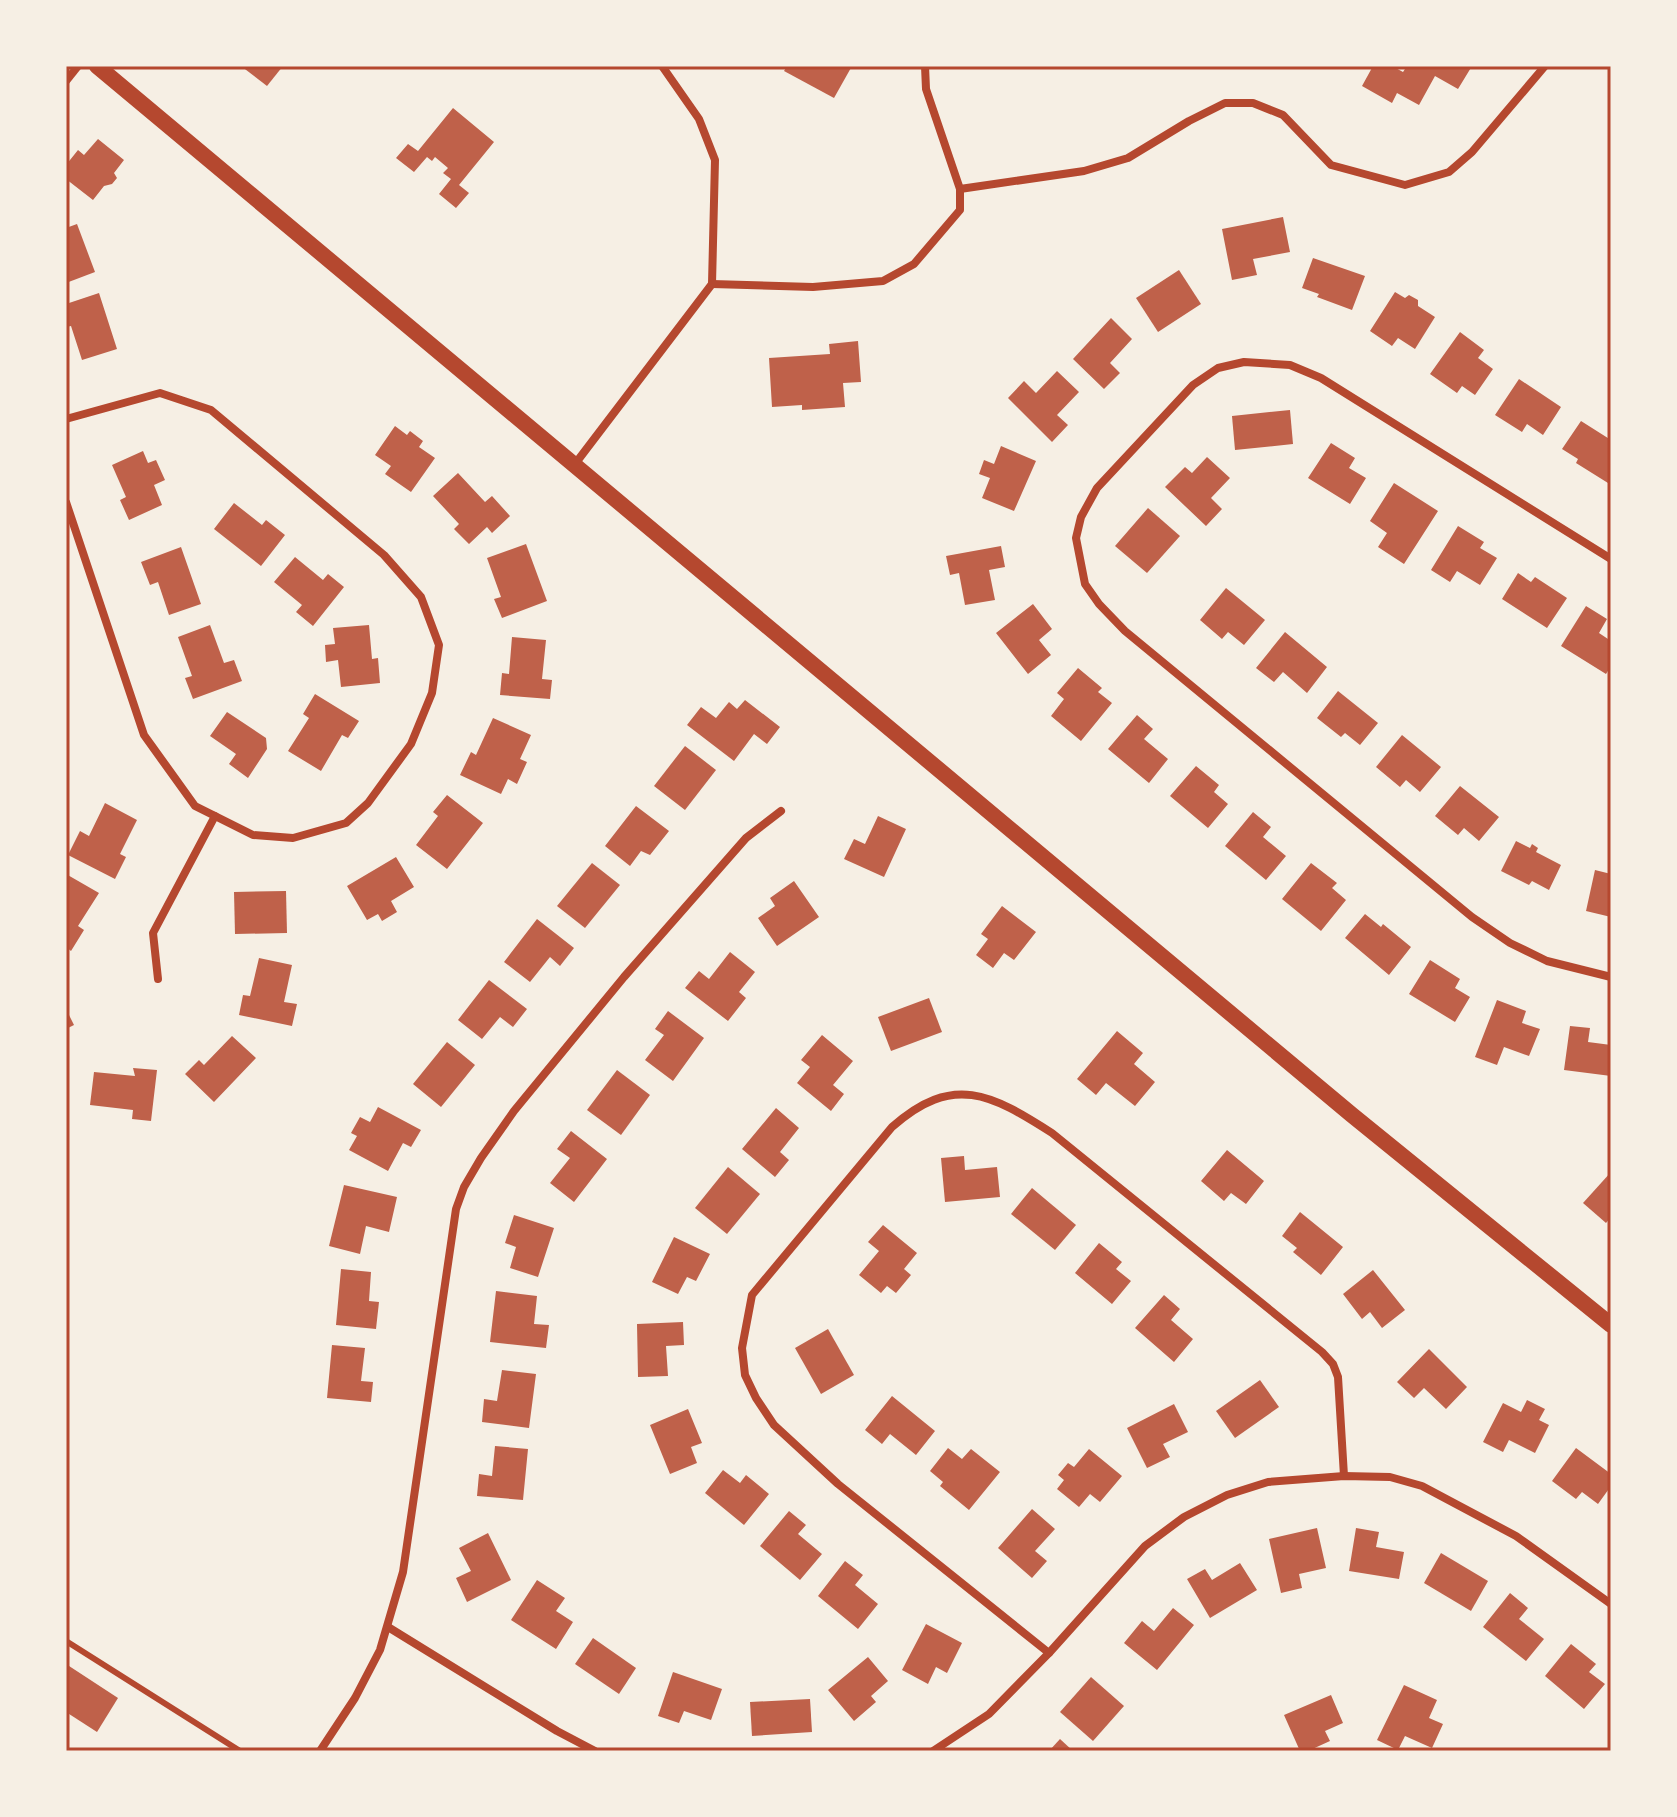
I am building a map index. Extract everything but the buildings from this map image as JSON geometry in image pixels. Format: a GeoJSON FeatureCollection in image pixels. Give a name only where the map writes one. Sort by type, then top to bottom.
{"type":"FeatureCollection","features":[{"type":"Feature","properties":{"kind":"main road"},"geometry":{"type":"LineString","coordinates":[[97,66],[1352,1115],[1609,1319]]}},
{"type":"Feature","properties":{"kind":"street"},"geometry":{"type":"LineString","coordinates":[[66,81],[78,66]]}},
{"type":"Feature","properties":{"kind":"street"},"geometry":{"type":"LineString","coordinates":[[575,464],[712,284],[715,160],[699,119],[662,66]]}},
{"type":"Feature","properties":{"kind":"street"},"geometry":{"type":"LineString","coordinates":[[712,284],[813,287],[883,281],[914,264],[960,210],[960,189],[926,89],[925,66]]}},
{"type":"Feature","properties":{"kind":"street"},"geometry":{"type":"LineString","coordinates":[[960,189],[1084,171],[1128,158],[1225,103],[1253,103],[1283,115],[1331,165],[1405,185],[1449,172],[1472,152],[1545,66]]}},
{"type":"Feature","properties":{"kind":"street"},"geometry":{"type":"LineString","coordinates":[[1611,559],[1321,378],[1290,365],[1244,362],[1224,367],[1193,385],[1097,488],[1081,517],[1076,538],[1085,584],[1125,631],[1472,917],[1510,943],[1547,961],[1611,977]]}},
{"type":"Feature","properties":{"kind":"street"},"geometry":{"type":"LineString","coordinates":[[66,419],[160,393],[211,410],[384,555],[421,597],[439,645],[432,693],[411,744],[368,803],[346,823],[293,838],[253,835],[195,806],[144,735],[66,502]]}},
{"type":"Feature","properties":{"kind":"street"},"geometry":{"type":"LineString","coordinates":[[320,1751],[355,1698],[388,1627],[403,1572],[456,1209],[464,1187],[514,1111],[624,977],[746,838],[781,811]]}},
{"type":"Feature","properties":{"kind":"street"},"geometry":{"type":"LineString","coordinates":[[158,979],[153,933],[215,816]]}},
{"type":"Feature","properties":{"kind":"street"},"geometry":{"type":"LineString","coordinates":[[1049,1653],[838,1484],[774,1425],[745,1375],[742,1348],[752,1295],[892,1127],[913,1109],[935,1099],[956,1095],[980,1096],[1006,1104],[1052,1133],[1322,1352],[1333,1364],[1338,1377],[1344,1476]]}},
{"type":"Feature","properties":{"kind":"street"},"geometry":{"type":"LineString","coordinates":[[933,1751],[989,1714],[1049,1653],[1145,1546],[1184,1517],[1227,1495],[1268,1482],[1344,1476],[1390,1477],[1422,1486],[1516,1536],[1611,1604]]}},
{"type":"Feature","properties":{"kind":"street"},"geometry":{"type":"LineString","coordinates":[[388,1627],[546,1725],[595,1751]]}},
{"type":"Feature","properties":{"kind":"lane"},"geometry":{"type":"LineString","coordinates":[[66,1641],[240,1751]]}}]}
